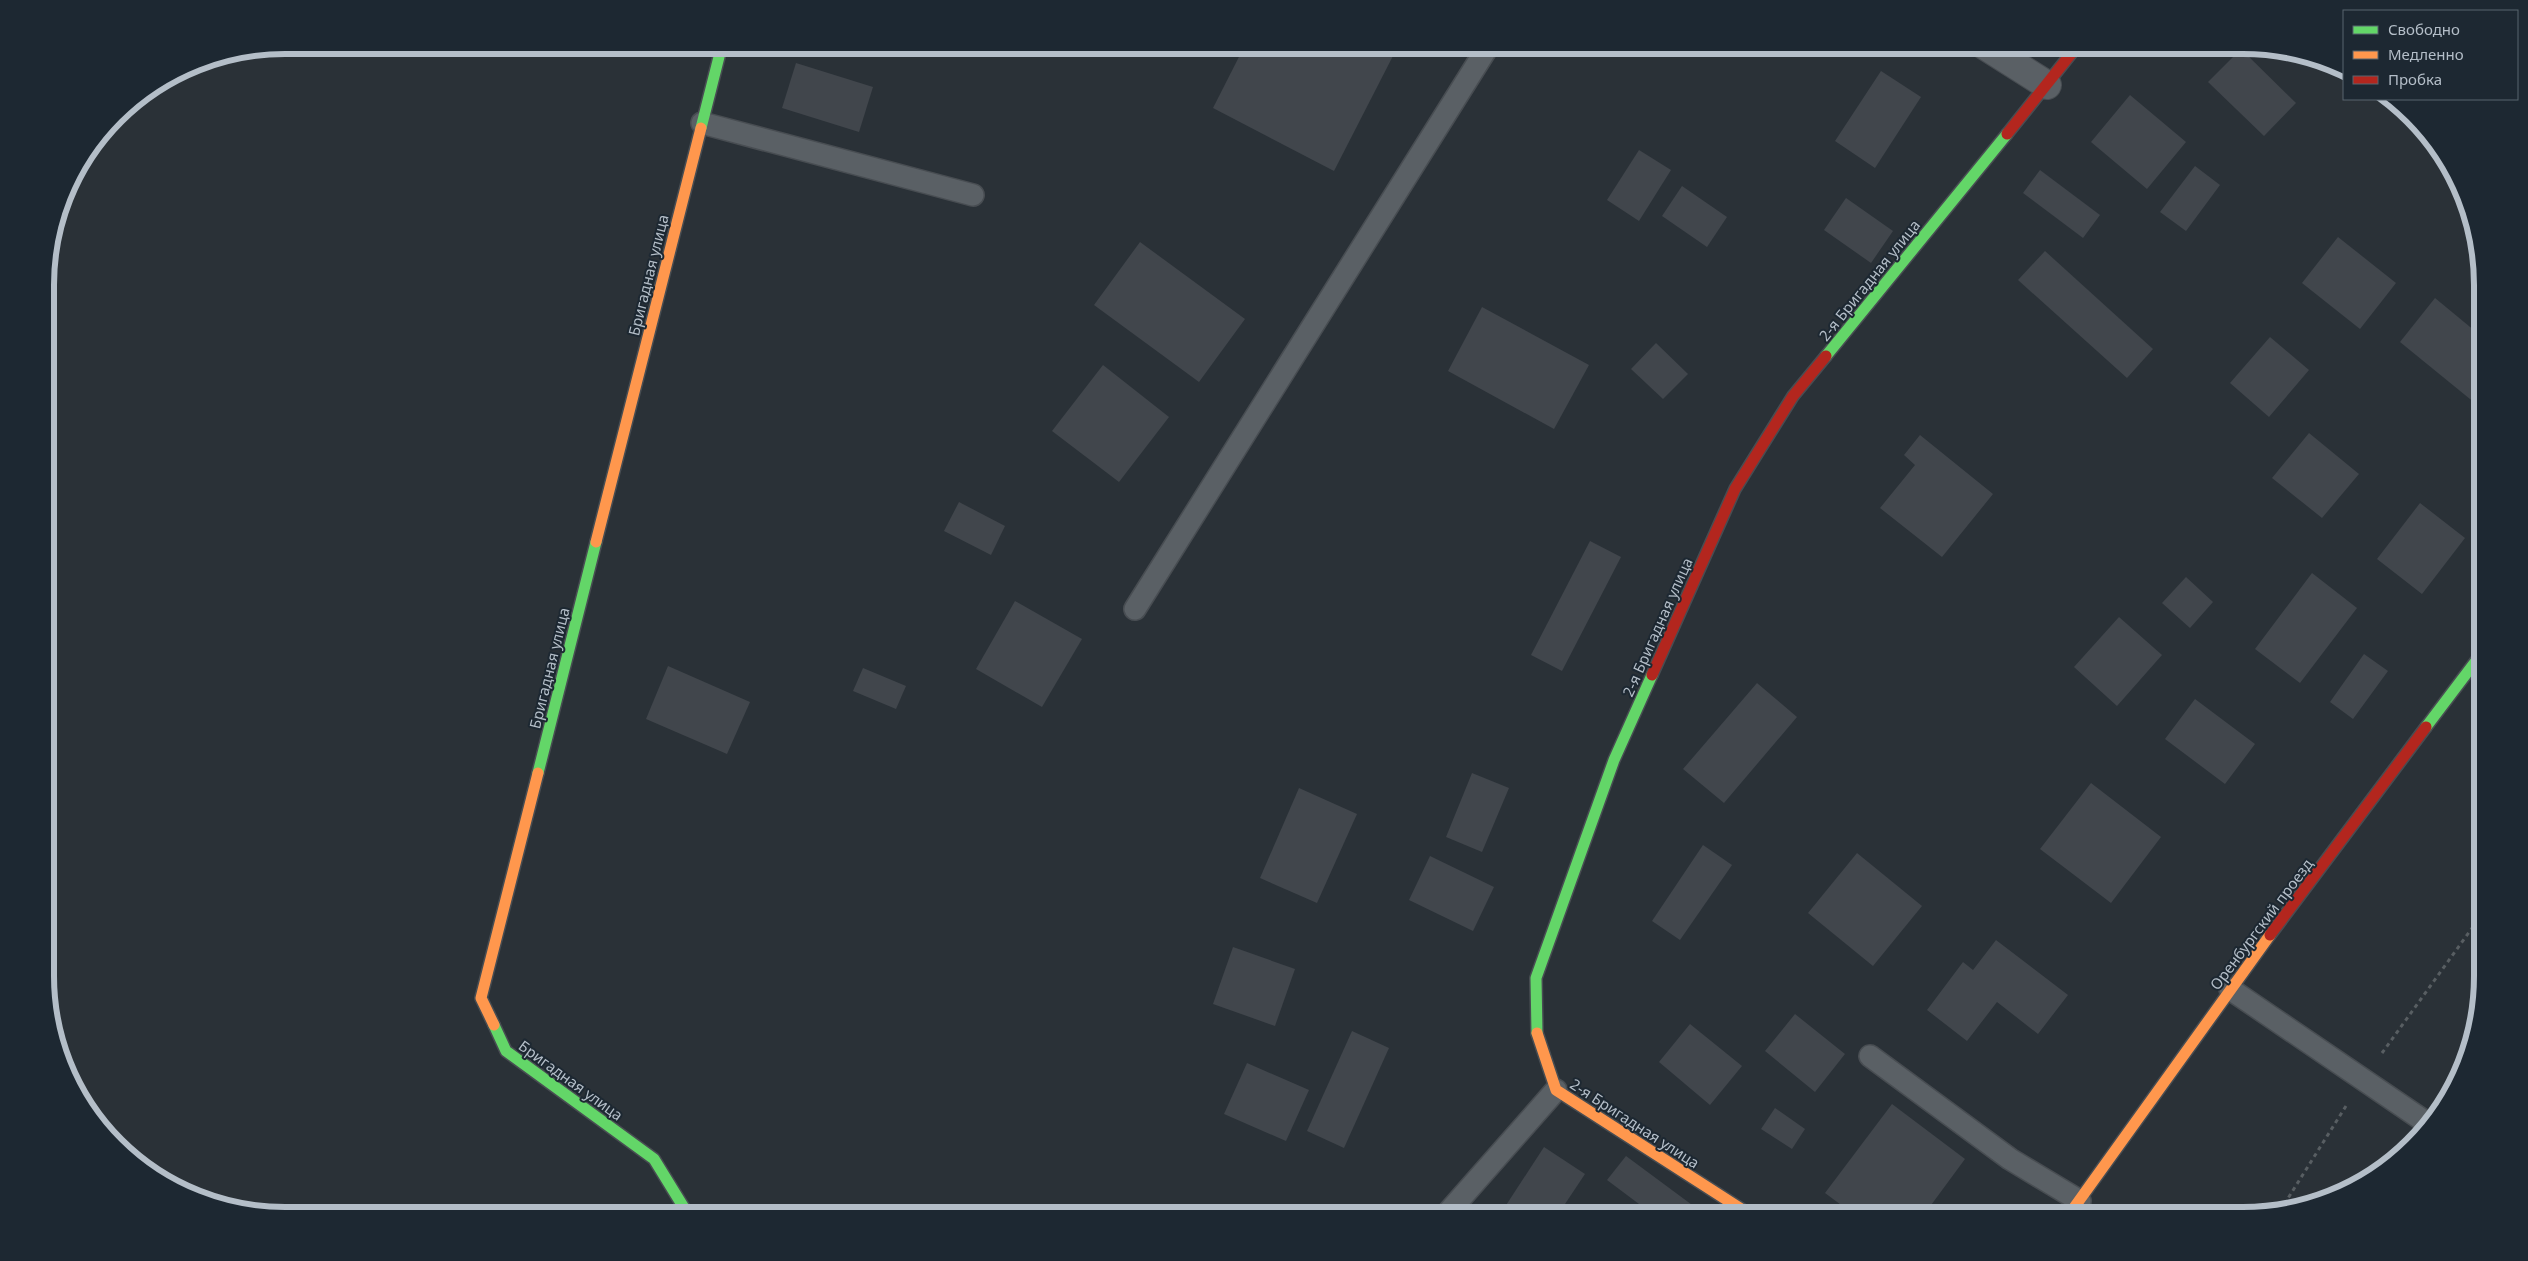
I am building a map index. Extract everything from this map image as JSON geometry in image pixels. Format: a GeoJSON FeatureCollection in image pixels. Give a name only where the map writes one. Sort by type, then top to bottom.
{"type":"FeatureCollection","features":[{"type":"Feature","properties":{"kind":"street","name":"Бригадная улица"},"geometry":{"type":"LineString","coordinates":[[683,1207],[654,1159],[506,1051],[481,998],[720,54]]}},
{"type":"Feature","properties":{"kind":"street"},"geometry":{"type":"LineString","coordinates":[[1998,54],[2047,85]]}},
{"type":"Feature","properties":{"kind":"street","name":"2-я Бригадная улица"},"geometry":{"type":"LineString","coordinates":[[1738,1207],[1556,1090],[1537,1036],[1536,978],[1614,760],[1735,489],[1793,396],[2071,54]]}},
{"type":"Feature","properties":{"kind":"street","name":"Оренбургский проезд"},"geometry":{"type":"LineString","coordinates":[[2075,1207],[2230,989],[2474,665]]}},
{"type":"Feature","properties":{"kind":"lane"},"geometry":{"type":"LineString","coordinates":[[1135,609],[1483,54]]}},
{"type":"Feature","properties":{"kind":"lane"},"geometry":{"type":"LineString","coordinates":[[702,123],[973,195]]}},
{"type":"Feature","properties":{"kind":"lane"},"geometry":{"type":"LineString","coordinates":[[2230,989],[2424,1120]]}},
{"type":"Feature","properties":{"kind":"lane"},"geometry":{"type":"LineString","coordinates":[[1870,1056],[2073,1207]]}},
{"type":"Feature","properties":{"kind":"lane"},"geometry":{"type":"LineString","coordinates":[[1453,1207],[1556,1090]]}},
{"type":"Feature","properties":{"kind":"building"},"geometry":{"type":"Polygon","coordinates":[[[1240,54],[1394,54],[1334,171],[1213,108],[1240,54]]]}},
{"type":"Feature","properties":{"kind":"building"},"geometry":{"type":"Polygon","coordinates":[[[2236,54],[2246,54],[2296,103],[2264,136],[2208,82],[2236,54]]]}},
{"type":"Feature","properties":{"kind":"building"},"geometry":{"type":"Polygon","coordinates":[[[796,63],[873,87],[859,132],[782,108],[796,63]]]}},
{"type":"Feature","properties":{"kind":"building"},"geometry":{"type":"Polygon","coordinates":[[[1881,71],[1921,97],[1875,168],[1835,141],[1881,71]]]}},
{"type":"Feature","properties":{"kind":"building"},"geometry":{"type":"Polygon","coordinates":[[[2130,95],[2186,142],[2147,189],[2091,142],[2130,95]]]}},
{"type":"Feature","properties":{"kind":"building"},"geometry":{"type":"Polygon","coordinates":[[[1639,150],[1671,170],[1639,221],[1607,200],[1639,150]]]}},
{"type":"Feature","properties":{"kind":"building"},"geometry":{"type":"Polygon","coordinates":[[[2195,166],[2220,185],[2186,231],[2160,212],[2195,166]]]}},
{"type":"Feature","properties":{"kind":"building"},"geometry":{"type":"Polygon","coordinates":[[[2040,170],[2100,215],[2083,238],[2023,193],[2040,170]]]}},
{"type":"Feature","properties":{"kind":"building"},"geometry":{"type":"Polygon","coordinates":[[[1682,186],[1727,217],[1707,247],[1662,216],[1682,186]]]}},
{"type":"Feature","properties":{"kind":"building"},"geometry":{"type":"Polygon","coordinates":[[[1846,198],[1893,231],[1871,263],[1824,230],[1846,198]]]}},
{"type":"Feature","properties":{"kind":"building"},"geometry":{"type":"Polygon","coordinates":[[[2338,237],[2396,283],[2360,329],[2302,283],[2338,237]]]}},
{"type":"Feature","properties":{"kind":"building"},"geometry":{"type":"Polygon","coordinates":[[[1140,242],[1245,319],[1199,382],[1094,305],[1140,242]]]}},
{"type":"Feature","properties":{"kind":"building"},"geometry":{"type":"Polygon","coordinates":[[[2045,251],[2153,349],[2127,378],[2018,280],[2045,251]]]}},
{"type":"Feature","properties":{"kind":"building"},"geometry":{"type":"Polygon","coordinates":[[[2435,298],[2474,330],[2474,402],[2400,342],[2435,298]]]}},
{"type":"Feature","properties":{"kind":"building"},"geometry":{"type":"Polygon","coordinates":[[[1482,307],[1589,365],[1554,429],[1448,371],[1482,307]]]}},
{"type":"Feature","properties":{"kind":"building"},"geometry":{"type":"Polygon","coordinates":[[[2270,337],[2309,370],[2269,417],[2230,383],[2270,337]]]}},
{"type":"Feature","properties":{"kind":"building"},"geometry":{"type":"Polygon","coordinates":[[[1656,343],[1688,374],[1663,399],[1631,369],[1656,343]]]}},
{"type":"Feature","properties":{"kind":"building"},"geometry":{"type":"Polygon","coordinates":[[[1103,365],[1169,417],[1119,482],[1052,431],[1103,365]]]}},
{"type":"Feature","properties":{"kind":"building"},"geometry":{"type":"Polygon","coordinates":[[[2309,433],[2359,474],[2322,518],[2272,478],[2309,433]]]}},
{"type":"Feature","properties":{"kind":"building"},"geometry":{"type":"Polygon","coordinates":[[[1920,435],[1993,494],[1942,557],[1880,508],[1915,465],[1904,455],[1920,435]]]}},
{"type":"Feature","properties":{"kind":"building"},"geometry":{"type":"Polygon","coordinates":[[[959,502],[1005,526],[991,555],[944,531],[959,502]]]}},
{"type":"Feature","properties":{"kind":"building"},"geometry":{"type":"Polygon","coordinates":[[[2420,503],[2465,538],[2422,594],[2377,559],[2420,503]]]}},
{"type":"Feature","properties":{"kind":"building"},"geometry":{"type":"Polygon","coordinates":[[[1590,541],[1621,557],[1562,671],[1531,655],[1590,541]]]}},
{"type":"Feature","properties":{"kind":"building"},"geometry":{"type":"Polygon","coordinates":[[[2312,573],[2357,608],[2300,683],[2255,649],[2312,573]]]}},
{"type":"Feature","properties":{"kind":"building"},"geometry":{"type":"Polygon","coordinates":[[[2186,577],[2213,602],[2190,628],[2162,603],[2186,577]]]}},
{"type":"Feature","properties":{"kind":"building"},"geometry":{"type":"Polygon","coordinates":[[[1015,601],[1082,639],[1042,707],[976,669],[1015,601]]]}},
{"type":"Feature","properties":{"kind":"building"},"geometry":{"type":"Polygon","coordinates":[[[2119,617],[2162,655],[2117,706],[2074,667],[2119,617]]]}},
{"type":"Feature","properties":{"kind":"building"},"geometry":{"type":"Polygon","coordinates":[[[2364,654],[2388,671],[2353,719],[2330,702],[2364,654]]]}},
{"type":"Feature","properties":{"kind":"building"},"geometry":{"type":"Polygon","coordinates":[[[668,666],[750,702],[727,754],[646,719],[668,666]]]}},
{"type":"Feature","properties":{"kind":"building"},"geometry":{"type":"Polygon","coordinates":[[[863,668],[906,686],[896,709],[853,691],[863,668]]]}},
{"type":"Feature","properties":{"kind":"building"},"geometry":{"type":"Polygon","coordinates":[[[1757,683],[1797,717],[1724,803],[1683,769],[1757,683]]]}},
{"type":"Feature","properties":{"kind":"building"},"geometry":{"type":"Polygon","coordinates":[[[2195,699],[2255,744],[2225,784],[2165,739],[2195,699]]]}},
{"type":"Feature","properties":{"kind":"building"},"geometry":{"type":"Polygon","coordinates":[[[1472,773],[1509,788],[1482,852],[1446,837],[1472,773]]]}},
{"type":"Feature","properties":{"kind":"building"},"geometry":{"type":"Polygon","coordinates":[[[2091,783],[2161,837],[2111,903],[2040,849],[2091,783]]]}},
{"type":"Feature","properties":{"kind":"building"},"geometry":{"type":"Polygon","coordinates":[[[1299,788],[1357,814],[1317,903],[1260,878],[1299,788]]]}},
{"type":"Feature","properties":{"kind":"building"},"geometry":{"type":"Polygon","coordinates":[[[1703,845],[1732,865],[1680,940],[1652,921],[1703,845]]]}},
{"type":"Feature","properties":{"kind":"building"},"geometry":{"type":"Polygon","coordinates":[[[1857,853],[1922,906],[1873,966],[1808,913],[1857,853]]]}},
{"type":"Feature","properties":{"kind":"building"},"geometry":{"type":"Polygon","coordinates":[[[1430,856],[1494,887],[1473,931],[1409,900],[1430,856]]]}},
{"type":"Feature","properties":{"kind":"building"},"geometry":{"type":"Polygon","coordinates":[[[1996,940],[2068,995],[2038,1034],[1997,1002],[1967,1041],[1927,1010],[1963,962],[1973,970],[1996,940]]]}},
{"type":"Feature","properties":{"kind":"building"},"geometry":{"type":"Polygon","coordinates":[[[1233,947],[1295,969],[1275,1026],[1213,1004],[1233,947]]]}},
{"type":"Feature","properties":{"kind":"building"},"geometry":{"type":"Polygon","coordinates":[[[1795,1014],[1845,1054],[1815,1092],[1765,1051],[1795,1014]]]}},
{"type":"Feature","properties":{"kind":"building"},"geometry":{"type":"Polygon","coordinates":[[[1690,1024],[1742,1066],[1710,1105],[1659,1062],[1690,1024]]]}},
{"type":"Feature","properties":{"kind":"building"},"geometry":{"type":"Polygon","coordinates":[[[1352,1031],[1389,1048],[1344,1148],[1307,1131],[1352,1031]]]}},
{"type":"Feature","properties":{"kind":"building"},"geometry":{"type":"Polygon","coordinates":[[[1247,1063],[1309,1090],[1286,1141],[1224,1114],[1247,1063]]]}},
{"type":"Feature","properties":{"kind":"building"},"geometry":{"type":"Polygon","coordinates":[[[1892,1104],[1965,1159],[1930,1207],[1844,1207],[1825,1193],[1892,1104]]]}},
{"type":"Feature","properties":{"kind":"building"},"geometry":{"type":"Polygon","coordinates":[[[1775,1108],[1805,1129],[1792,1149],[1761,1129],[1775,1108]]]}},
{"type":"Feature","properties":{"kind":"building"},"geometry":{"type":"Polygon","coordinates":[[[1544,1147],[1585,1174],[1563,1207],[1505,1207],[1544,1147]]]}},
{"type":"Feature","properties":{"kind":"building"},"geometry":{"type":"Polygon","coordinates":[[[1626,1156],[1695,1207],[1643,1207],[1607,1180],[1626,1156]]]}},
{"type":"Feature","properties":{"kind":"traffic: fast"},"geometry":{"type":"LineString","coordinates":[[701,128],[720,54]]}},
{"type":"Feature","properties":{"kind":"traffic: fast"},"geometry":{"type":"LineString","coordinates":[[1826,356],[2007,134]]}},
{"type":"Feature","properties":{"kind":"traffic: fast"},"geometry":{"type":"LineString","coordinates":[[538,773],[596,542]]}},
{"type":"Feature","properties":{"kind":"traffic: fast"},"geometry":{"type":"LineString","coordinates":[[2426,727],[2474,664]]}},
{"type":"Feature","properties":{"kind":"traffic: fast"},"geometry":{"type":"LineString","coordinates":[[1537,1033],[1536,978],[1614,760],[1652,675]]}},
{"type":"Feature","properties":{"kind":"traffic: fast"},"geometry":{"type":"LineString","coordinates":[[494,1025],[506,1051],[654,1159],[683,1207]]}},
{"type":"Feature","properties":{"kind":"traffic: slow"},"geometry":{"type":"LineString","coordinates":[[596,542],[701,128]]}},
{"type":"Feature","properties":{"kind":"traffic: slow"},"geometry":{"type":"LineString","coordinates":[[494,1025],[481,998],[538,773]]}},
{"type":"Feature","properties":{"kind":"traffic: slow"},"geometry":{"type":"LineString","coordinates":[[2074,1207],[2270,935]]}},
{"type":"Feature","properties":{"kind":"traffic: slow"},"geometry":{"type":"LineString","coordinates":[[1537,1033],[1556,1090],[1738,1207]]}},
{"type":"Feature","properties":{"kind":"traffic: jam"},"geometry":{"type":"LineString","coordinates":[[2007,134],[2071,54]]}},
{"type":"Feature","properties":{"kind":"traffic: jam"},"geometry":{"type":"LineString","coordinates":[[1652,675],[1735,489],[1793,396],[1826,356]]}},
{"type":"Feature","properties":{"kind":"traffic: jam"},"geometry":{"type":"LineString","coordinates":[[2270,935],[2426,727]]}}]}
